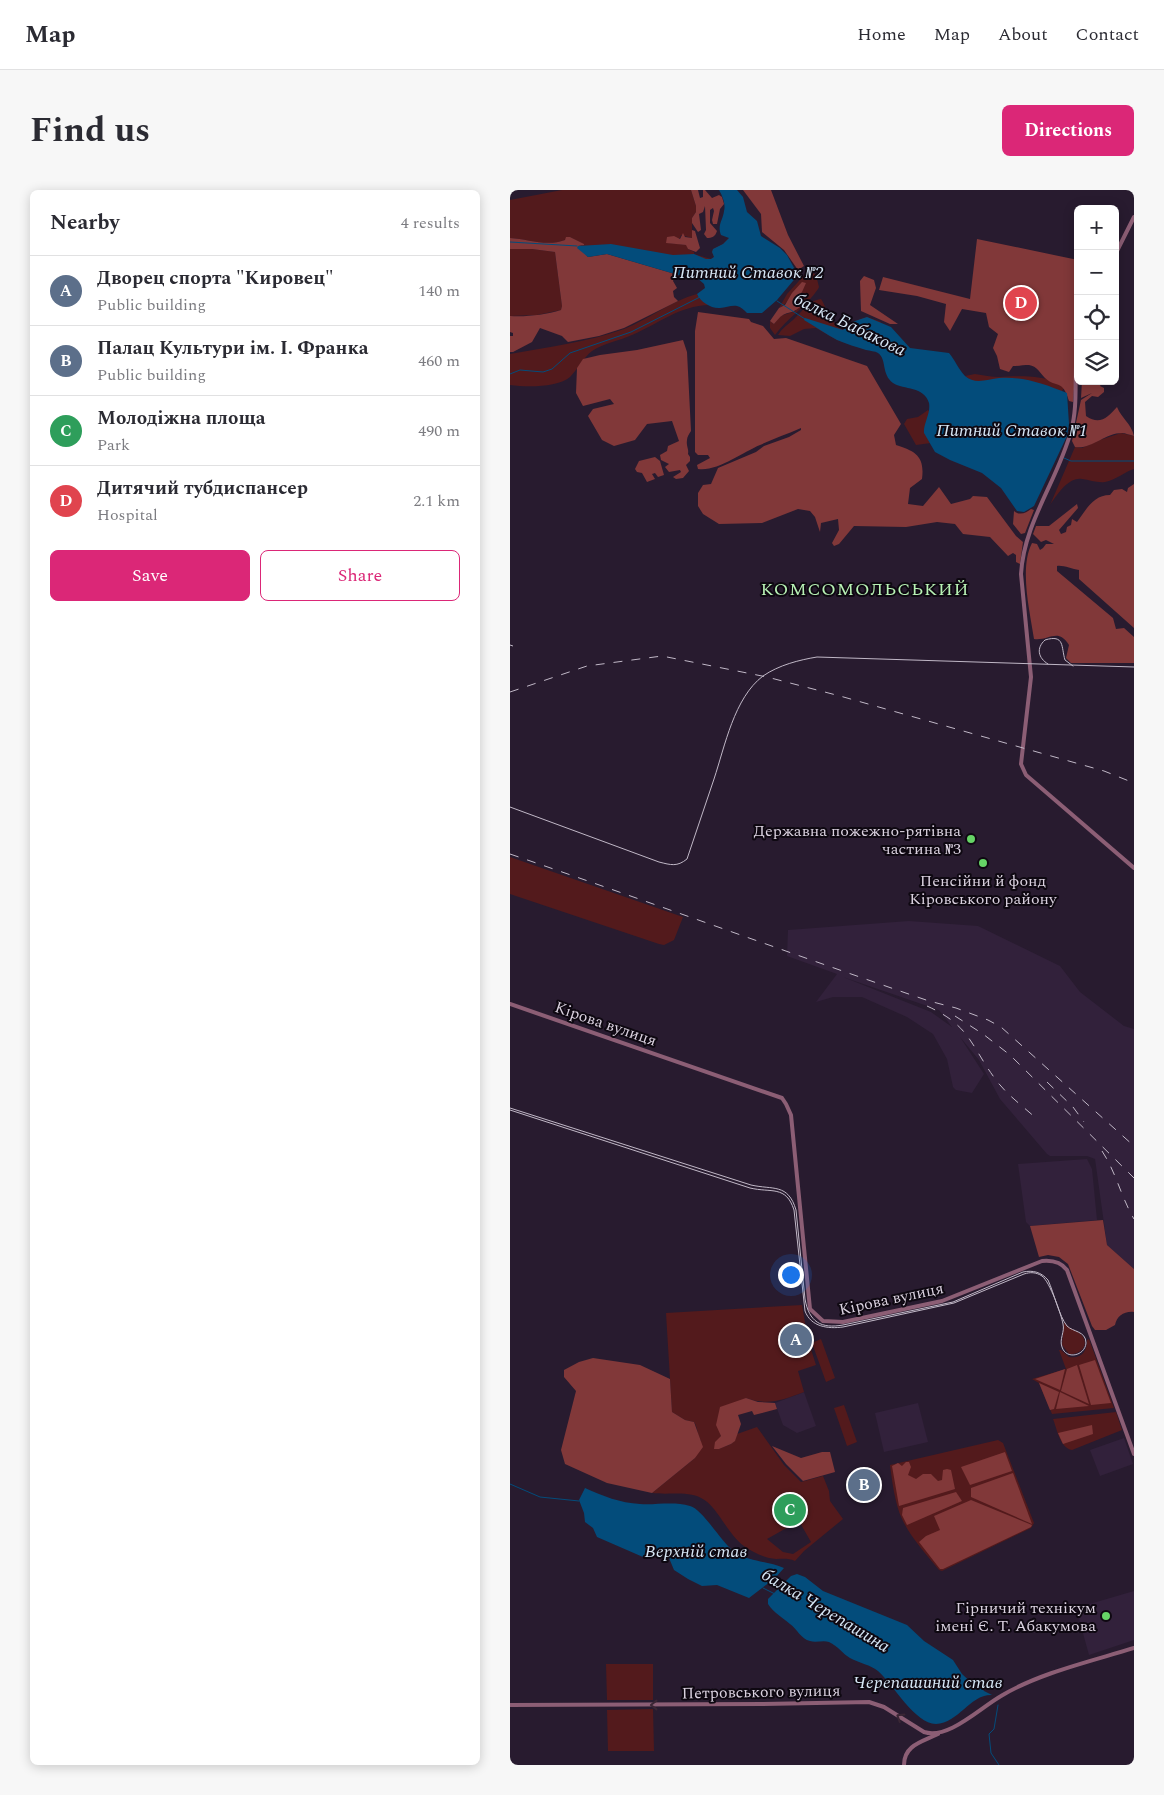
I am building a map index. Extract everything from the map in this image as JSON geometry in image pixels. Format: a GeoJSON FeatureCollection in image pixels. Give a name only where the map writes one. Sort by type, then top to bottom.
{"type":"FeatureCollection","features":[{"type":"Feature","properties":{"kind":"main road"},"geometry":{"type":"LineString","coordinates":[[1118,250],[1134,217]]}},
{"type":"Feature","properties":{"kind":"main road"},"geometry":{"type":"LineString","coordinates":[[1075,385],[1072,429],[1027,540],[1022,560],[1021,574],[1032,677],[1021,760],[1022,768],[1026,775],[1134,868]]}},
{"type":"Feature","properties":{"kind":"main road","name":"Кірова вулиця"},"geometry":{"type":"LineString","coordinates":[[510,1004],[782,1098],[791,1115],[810,1309],[824,1321],[842,1322],[942,1301],[1035,1263],[1048,1261],[1060,1263],[1067,1270],[1134,1454]]}},
{"type":"Feature","properties":{"kind":"main road"},"geometry":{"type":"LineString","coordinates":[[904,1765],[905,1755],[911,1746],[944,1731],[1015,1688],[1057,1672],[1134,1648]]}},
{"type":"Feature","properties":{"kind":"main road","name":"Петровського вулиця"},"geometry":{"type":"LineString","coordinates":[[510,1705],[868,1702],[884,1707],[924,1732],[931,1734],[944,1731]]}},
{"type":"Feature","properties":{"kind":"shaded area"},"geometry":{"type":"Polygon","coordinates":[[[562,190],[691,190],[696,206],[696,212],[692,218],[692,238],[681,235],[680,238],[669,243],[687,245],[688,249],[694,252],[694,254],[711,259],[714,257],[713,249],[723,244],[730,237],[719,263],[692,259],[579,251],[583,244],[570,237],[563,241],[548,243],[510,238],[510,200],[562,190]]]}},
{"type":"Feature","properties":{"kind":"shaded area"},"geometry":{"type":"Polygon","coordinates":[[[691,190],[698,190],[700,198],[703,197],[703,190],[712,198],[719,195],[722,197],[724,204],[720,209],[717,224],[713,224],[712,220],[713,208],[710,210],[710,223],[717,231],[712,237],[707,238],[704,234],[706,230],[705,206],[703,212],[699,214],[701,230],[698,232],[692,223],[696,206],[691,190]]]}},
{"type":"Feature","properties":{"kind":"shaded area"},"geometry":{"type":"Polygon","coordinates":[[[743,190],[771,190],[788,235],[804,266],[798,270],[784,250],[762,232],[761,214],[743,190]]]}},
{"type":"Feature","properties":{"kind":"shaded area"},"geometry":{"type":"Polygon","coordinates":[[[692,230],[695,231],[700,248],[696,252],[688,249],[686,245],[666,243],[667,237],[674,236],[680,239],[683,233],[685,237],[692,238],[692,230]]]}},
{"type":"Feature","properties":{"kind":"shaded area"},"geometry":{"type":"Polygon","coordinates":[[[566,237],[584,244],[578,246],[588,257],[607,254],[675,274],[673,281],[677,288],[673,291],[674,297],[678,301],[624,328],[599,336],[568,342],[562,336],[540,328],[532,342],[510,352],[510,336],[513,336],[513,333],[510,332],[510,316],[549,313],[561,310],[562,306],[555,252],[510,249],[510,238],[551,243],[565,240],[566,237]]]}},
{"type":"Feature","properties":{"kind":"shaded area"},"geometry":{"type":"Polygon","coordinates":[[[977,239],[1074,259],[1073,402],[1069,401],[1064,389],[1049,381],[1032,366],[1013,366],[1009,372],[1000,369],[993,348],[998,334],[989,327],[986,313],[962,309],[950,331],[944,322],[946,304],[917,296],[879,290],[883,277],[970,299],[977,239]]]}},
{"type":"Feature","properties":{"kind":"shaded area"},"geometry":{"type":"Polygon","coordinates":[[[510,249],[555,252],[561,310],[537,315],[510,316],[510,249]]]}},
{"type":"Feature","properties":{"kind":"shaded area"},"geometry":{"type":"Polygon","coordinates":[[[809,270],[816,275],[818,289],[775,335],[770,328],[770,321],[774,324],[780,316],[796,311],[795,301],[802,292],[799,287],[784,305],[779,308],[787,294],[809,270]]]}},
{"type":"Feature","properties":{"kind":"shaded area"},"geometry":{"type":"Polygon","coordinates":[[[864,276],[874,280],[876,288],[870,305],[898,324],[890,324],[861,311],[860,281],[864,276]]]}},
{"type":"Feature","properties":{"kind":"shaded area"},"geometry":{"type":"Polygon","coordinates":[[[802,282],[806,283],[795,301],[796,303],[800,302],[801,306],[782,316],[774,324],[770,321],[802,282]]]}},
{"type":"Feature","properties":{"kind":"shaded area"},"geometry":{"type":"Polygon","coordinates":[[[697,294],[699,298],[710,305],[688,308],[632,335],[597,348],[564,381],[541,386],[510,385],[510,354],[568,344],[610,334],[633,325],[678,301],[697,294]]]}},
{"type":"Feature","properties":{"kind":"shaded area"},"geometry":{"type":"Polygon","coordinates":[[[821,299],[832,320],[843,330],[852,322],[867,317],[881,322],[866,348],[867,350],[837,340],[816,328],[804,329],[790,336],[778,335],[809,304],[821,299]]]}},
{"type":"Feature","properties":{"kind":"shaded area"},"geometry":{"type":"Polygon","coordinates":[[[698,312],[749,319],[751,322],[763,326],[774,339],[786,338],[867,366],[901,424],[894,435],[896,445],[913,452],[922,465],[922,479],[910,488],[908,504],[923,506],[939,487],[951,504],[970,499],[973,496],[987,497],[1016,536],[1023,542],[1020,564],[1016,562],[1016,555],[1013,553],[1008,556],[990,537],[963,534],[955,524],[937,522],[906,527],[854,526],[839,544],[834,546],[832,543],[839,530],[838,519],[821,523],[820,532],[815,517],[810,511],[798,509],[762,523],[719,524],[703,514],[698,506],[698,493],[703,485],[711,484],[718,468],[756,452],[764,446],[789,437],[801,430],[801,428],[760,445],[721,465],[713,468],[698,469],[697,465],[710,458],[708,455],[698,455],[695,452],[695,331],[698,312]]]}},
{"type":"Feature","properties":{"kind":"shaded area"},"geometry":{"type":"Polygon","coordinates":[[[683,340],[687,352],[691,431],[687,442],[690,461],[686,465],[689,471],[683,478],[676,479],[673,477],[681,472],[680,470],[669,472],[665,467],[669,464],[661,460],[660,455],[667,451],[668,446],[679,441],[672,421],[647,424],[635,440],[614,446],[602,440],[588,416],[593,409],[614,404],[610,399],[583,406],[576,393],[577,368],[583,359],[683,340]]]}},
{"type":"Feature","properties":{"kind":"shaded area"},"geometry":{"type":"Polygon","coordinates":[[[975,374],[996,377],[1024,376],[1042,378],[1058,383],[1064,388],[1062,391],[992,394],[965,376],[975,374]]]}},
{"type":"Feature","properties":{"kind":"shaded area"},"geometry":{"type":"Polygon","coordinates":[[[1082,385],[1101,385],[1104,388],[1104,392],[1098,397],[1092,396],[1085,402],[1086,416],[1091,419],[1100,420],[1107,417],[1117,407],[1134,436],[1123,433],[1116,434],[1087,446],[1075,447],[1072,441],[1081,400],[1092,393],[1081,398],[1082,385]]]}},
{"type":"Feature","properties":{"kind":"shaded area"},"geometry":{"type":"Polygon","coordinates":[[[928,410],[930,412],[931,443],[916,445],[904,424],[907,419],[918,417],[928,410]]]}},
{"type":"Feature","properties":{"kind":"shaded area"},"geometry":{"type":"Polygon","coordinates":[[[1121,433],[1134,436],[1134,469],[1105,482],[1082,479],[1072,481],[1063,488],[1050,505],[1075,447],[1082,448],[1121,433]]]}},
{"type":"Feature","properties":{"kind":"shaded area"},"geometry":{"type":"Polygon","coordinates":[[[655,457],[660,461],[664,475],[658,477],[655,473],[652,474],[655,479],[647,482],[642,473],[637,472],[635,469],[639,461],[655,457]]]}},
{"type":"Feature","properties":{"kind":"shaded area"},"geometry":{"type":"Polygon","coordinates":[[[1134,484],[1134,628],[1079,579],[1079,570],[1057,566],[1057,571],[1113,618],[1116,629],[1124,628],[1134,637],[1134,663],[1071,663],[1066,658],[1069,645],[1061,637],[1053,636],[1034,639],[1026,577],[1028,553],[1032,543],[1037,544],[1040,550],[1046,544],[1054,544],[1046,540],[1041,542],[1033,534],[1036,526],[1049,526],[1077,504],[1078,508],[1059,530],[1061,534],[1066,532],[1067,527],[1071,525],[1072,519],[1077,522],[1094,500],[1110,495],[1114,490],[1122,489],[1127,492],[1128,488],[1134,484]]]}},
{"type":"Feature","properties":{"kind":"shaded area"},"geometry":{"type":"Polygon","coordinates":[[[1031,509],[1034,510],[1025,533],[1021,534],[1013,524],[1014,511],[1023,513],[1031,509]]]}},
{"type":"Feature","properties":{"kind":"shaded area"},"geometry":{"type":"Polygon","coordinates":[[[510,857],[683,917],[674,940],[664,945],[659,944],[510,894],[510,857]]]}},
{"type":"Feature","properties":{"kind":"shaded area"},"geometry":{"type":"Polygon","coordinates":[[[909,921],[978,926],[1060,966],[1080,992],[1124,1026],[1134,1029],[1134,1269],[1107,1245],[1095,1159],[1087,1156],[1050,1156],[1047,1154],[1000,1099],[979,1060],[960,1037],[984,1074],[972,1093],[956,1090],[953,1087],[947,1059],[933,1034],[907,1017],[862,997],[833,997],[816,1002],[837,974],[787,956],[788,930],[909,921]],[[843,977],[931,1012],[952,1027],[939,1010],[843,977]]]}},
{"type":"Feature","properties":{"kind":"shaded area"},"geometry":{"type":"Polygon","coordinates":[[[1087,1159],[1092,1169],[1097,1220],[1030,1226],[1026,1222],[1018,1164],[1087,1159]]]}},
{"type":"Feature","properties":{"kind":"shaded area"},"geometry":{"type":"Polygon","coordinates":[[[1103,1220],[1107,1245],[1134,1269],[1134,1312],[1127,1312],[1122,1315],[1117,1319],[1115,1325],[1106,1330],[1095,1330],[1068,1264],[1059,1257],[1048,1255],[1039,1257],[1030,1226],[1103,1220]]]}},
{"type":"Feature","properties":{"kind":"shaded area"},"geometry":{"type":"Polygon","coordinates":[[[802,1305],[808,1340],[816,1365],[798,1371],[804,1392],[782,1400],[769,1402],[746,1398],[720,1432],[721,1436],[719,1439],[719,1449],[733,1443],[737,1434],[757,1427],[784,1465],[801,1482],[823,1476],[829,1491],[830,1501],[843,1519],[804,1551],[795,1561],[768,1558],[744,1546],[732,1534],[712,1507],[701,1498],[684,1494],[652,1493],[695,1458],[701,1441],[694,1422],[685,1420],[672,1412],[666,1313],[802,1305]],[[799,1521],[767,1539],[783,1552],[793,1554],[811,1542],[799,1521]]]}},
{"type":"Feature","properties":{"kind":"shaded area"},"geometry":{"type":"Polygon","coordinates":[[[1064,1322],[1079,1333],[1085,1341],[1084,1347],[1079,1352],[1069,1354],[1062,1345],[1064,1322]]]}},
{"type":"Feature","properties":{"kind":"shaded area"},"geometry":{"type":"Polygon","coordinates":[[[821,1339],[835,1378],[826,1382],[812,1343],[821,1339]]]}},
{"type":"Feature","properties":{"kind":"shaded area"},"geometry":{"type":"Polygon","coordinates":[[[1089,1339],[1114,1408],[1052,1414],[1039,1383],[1032,1379],[1066,1369],[1059,1350],[1069,1357],[1080,1356],[1083,1354],[1089,1339]]]}},
{"type":"Feature","properties":{"kind":"shaded area"},"geometry":{"type":"Polygon","coordinates":[[[593,1358],[640,1365],[670,1379],[672,1412],[685,1420],[694,1422],[703,1447],[695,1458],[652,1493],[607,1483],[565,1464],[561,1450],[576,1391],[564,1377],[564,1370],[579,1362],[593,1358]]]}},
{"type":"Feature","properties":{"kind":"shaded area"},"geometry":{"type":"Polygon","coordinates":[[[1095,1360],[1111,1403],[1091,1405],[1079,1365],[1095,1360]]]}},
{"type":"Feature","properties":{"kind":"shaded area"},"geometry":{"type":"Polygon","coordinates":[[[1077,1365],[1089,1404],[1061,1391],[1067,1369],[1077,1365]]]}},
{"type":"Feature","properties":{"kind":"shaded area"},"geometry":{"type":"Polygon","coordinates":[[[1065,1369],[1060,1390],[1035,1379],[1065,1369]]]}},
{"type":"Feature","properties":{"kind":"shaded area"},"geometry":{"type":"Polygon","coordinates":[[[1039,1383],[1059,1392],[1054,1409],[1050,1410],[1039,1383]]]}},
{"type":"Feature","properties":{"kind":"shaded area"},"geometry":{"type":"Polygon","coordinates":[[[804,1392],[816,1426],[797,1433],[783,1425],[775,1403],[804,1392]]]}},
{"type":"Feature","properties":{"kind":"shaded area"},"geometry":{"type":"Polygon","coordinates":[[[1060,1392],[1089,1406],[1056,1409],[1060,1392]]]}},
{"type":"Feature","properties":{"kind":"shaded area"},"geometry":{"type":"Polygon","coordinates":[[[746,1398],[758,1402],[775,1403],[777,1409],[754,1415],[752,1411],[738,1415],[741,1424],[735,1441],[719,1449],[714,1449],[715,1442],[721,1436],[716,1425],[720,1407],[746,1398]]]}},
{"type":"Feature","properties":{"kind":"shaded area"},"geometry":{"type":"Polygon","coordinates":[[[918,1403],[928,1442],[884,1452],[875,1413],[918,1403]]]}},
{"type":"Feature","properties":{"kind":"shaded area"},"geometry":{"type":"Polygon","coordinates":[[[844,1405],[857,1442],[847,1446],[834,1408],[844,1405]]]}},
{"type":"Feature","properties":{"kind":"shaded area"},"geometry":{"type":"Polygon","coordinates":[[[1116,1412],[1122,1430],[1072,1450],[1068,1449],[1062,1442],[1053,1419],[1116,1412]]]}},
{"type":"Feature","properties":{"kind":"shaded area"},"geometry":{"type":"Polygon","coordinates":[[[1092,1425],[1093,1434],[1063,1444],[1058,1433],[1092,1425]]]}},
{"type":"Feature","properties":{"kind":"shaded area"},"geometry":{"type":"Polygon","coordinates":[[[1124,1438],[1133,1464],[1100,1476],[1090,1450],[1124,1438]]]}},
{"type":"Feature","properties":{"kind":"shaded area"},"geometry":{"type":"Polygon","coordinates":[[[998,1440],[1003,1443],[1034,1523],[1031,1528],[942,1571],[939,1570],[914,1539],[902,1519],[896,1500],[890,1465],[998,1440]]]}},
{"type":"Feature","properties":{"kind":"shaded area"},"geometry":{"type":"Polygon","coordinates":[[[772,1446],[801,1458],[822,1452],[830,1452],[835,1472],[803,1481],[772,1446]]]}},
{"type":"Feature","properties":{"kind":"shaded area"},"geometry":{"type":"Polygon","coordinates":[[[1005,1452],[1012,1471],[970,1485],[961,1467],[1005,1452]]]}},
{"type":"Feature","properties":{"kind":"shaded area"},"geometry":{"type":"Polygon","coordinates":[[[909,1462],[911,1467],[908,1475],[916,1479],[923,1474],[931,1474],[938,1481],[942,1480],[943,1470],[951,1470],[955,1489],[899,1506],[892,1466],[898,1463],[902,1466],[909,1462]]]}},
{"type":"Feature","properties":{"kind":"shaded area"},"geometry":{"type":"Polygon","coordinates":[[[1013,1473],[1032,1524],[971,1497],[971,1488],[1013,1473]]]}},
{"type":"Feature","properties":{"kind":"shaded area"},"geometry":{"type":"Polygon","coordinates":[[[956,1492],[962,1501],[907,1525],[902,1515],[903,1508],[956,1492]]]}},
{"type":"Feature","properties":{"kind":"shaded area"},"geometry":{"type":"Polygon","coordinates":[[[971,1500],[1032,1525],[940,1569],[919,1542],[926,1536],[940,1530],[934,1516],[971,1500]]]}},
{"type":"Feature","properties":{"kind":"shaded area","name":"Гірничий технікум імені Є. Т. Абакумова"},"geometry":{"type":"Polygon","coordinates":[[[1134,1591],[1134,1640],[1089,1655],[1076,1608],[1134,1591]]]}},
{"type":"Feature","properties":{"kind":"shaded area"},"geometry":{"type":"Polygon","coordinates":[[[606,1664],[653,1664],[653,1700],[607,1700],[606,1664]]]}},
{"type":"Feature","properties":{"kind":"shaded area"},"geometry":{"type":"Polygon","coordinates":[[[653,1709],[654,1751],[608,1751],[607,1710],[653,1709]]]}},
{"type":"Feature","properties":{"kind":"water","name":"Питний Ставок №2"},"geometry":{"type":"Polygon","coordinates":[[[719,190],[737,190],[743,197],[747,212],[757,221],[761,236],[780,248],[787,255],[798,275],[777,300],[762,313],[747,313],[737,306],[717,308],[707,304],[697,294],[705,288],[704,284],[696,277],[686,277],[607,254],[588,257],[577,248],[578,246],[611,244],[673,255],[694,254],[711,259],[714,257],[713,249],[723,244],[729,238],[721,235],[720,231],[724,205],[719,190]]]}},
{"type":"Feature","properties":{"kind":"water","name":"Питний Ставок №1"},"geometry":{"type":"Polygon","coordinates":[[[867,317],[891,327],[910,348],[949,353],[963,374],[969,379],[977,381],[999,378],[1025,379],[1067,393],[1069,424],[1067,436],[1034,506],[1024,512],[1017,511],[1001,488],[982,473],[935,452],[924,433],[929,403],[923,394],[918,391],[893,383],[887,375],[881,356],[878,353],[837,340],[804,320],[805,318],[843,330],[852,322],[867,317]]]}},
{"type":"Feature","properties":{"kind":"water","name":"Верхній став"},"geometry":{"type":"Polygon","coordinates":[[[585,1488],[619,1501],[640,1504],[678,1504],[690,1506],[707,1520],[724,1542],[736,1553],[784,1568],[775,1578],[749,1598],[717,1585],[702,1586],[674,1570],[669,1558],[662,1552],[643,1557],[597,1537],[593,1528],[585,1522],[579,1500],[585,1488]]]}},
{"type":"Feature","properties":{"kind":"water","name":"Черепашиний став"},"geometry":{"type":"Polygon","coordinates":[[[797,1574],[805,1577],[823,1591],[907,1625],[924,1641],[953,1660],[962,1674],[977,1688],[981,1687],[992,1695],[977,1699],[951,1719],[944,1722],[936,1724],[920,1718],[878,1671],[850,1658],[829,1642],[812,1642],[807,1640],[770,1607],[768,1599],[791,1576],[797,1574]]]}},
{"type":"Feature","properties":{"kind":"waterway","name":"балка Бабакова"},"geometry":{"type":"LineString","coordinates":[[510,242],[577,246]]}},
{"type":"Feature","properties":{"kind":"waterway"},"geometry":{"type":"LineString","coordinates":[[510,374],[520,370],[543,372],[552,369],[570,353],[631,332],[700,297]]}},
{"type":"Feature","properties":{"kind":"waterway","name":"балка Бабакова"},"geometry":{"type":"LineString","coordinates":[[777,301],[805,319]]}},
{"type":"Feature","properties":{"kind":"waterway","name":"балка Бабакова"},"geometry":{"type":"LineString","coordinates":[[1064,458],[1071,461],[1134,461]]}},
{"type":"Feature","properties":{"kind":"waterway","name":"балка Черепашина"},"geometry":{"type":"LineString","coordinates":[[510,1484],[540,1497],[579,1501]]}},
{"type":"Feature","properties":{"kind":"waterway","name":"балка Черепашина"},"geometry":{"type":"LineString","coordinates":[[763,1588],[775,1594]]}},
{"type":"Feature","properties":{"kind":"waterway","name":"балка Черепашина"},"geometry":{"type":"LineString","coordinates":[[998,1705],[994,1729],[989,1734],[991,1753],[999,1765]]}},
{"type":"Feature","properties":{"kind":"tram line"},"geometry":{"type":"LineString","coordinates":[[1048,664],[1040,656],[1040,646],[1045,640],[1056,639],[1061,643],[1065,660],[1073,666]]}},
{"type":"Feature","properties":{"kind":"tram line"},"geometry":{"type":"LineString","coordinates":[[510,807],[659,862],[677,864],[687,859],[738,710],[753,685],[763,676],[782,666],[817,657],[1134,667]]}},
{"type":"Feature","properties":{"kind":"tram line"},"geometry":{"type":"LineString","coordinates":[[510,1108],[751,1185],[779,1189],[789,1195],[796,1210],[807,1307],[813,1318],[822,1325],[843,1325],[953,1302],[1023,1272],[1030,1271],[1040,1273],[1048,1280],[1055,1298],[1059,1310],[1062,1316],[1064,1322],[1067,1326],[1084,1336],[1085,1347],[1075,1355],[1067,1354],[1064,1351],[1061,1344],[1063,1324],[1055,1298],[1045,1279],[1033,1273],[1024,1274],[954,1303],[843,1327],[832,1328],[816,1324],[811,1321],[805,1311],[794,1210],[791,1202],[782,1193],[750,1188],[510,1110]]}},
{"type":"Feature","properties":{"kind":"railway"},"geometry":{"type":"LineString","coordinates":[[510,692],[587,666],[662,656],[767,677],[840,696],[1104,771],[1134,783]]}},
{"type":"Feature","properties":{"kind":"railway"},"geometry":{"type":"LineString","coordinates":[[510,854],[988,1020],[1001,1027],[1134,1146]]}},
{"type":"Feature","properties":{"kind":"railway"},"geometry":{"type":"LineString","coordinates":[[927,1006],[942,1013],[961,1029],[1000,1085],[1038,1120]]}},
{"type":"Feature","properties":{"kind":"railway"},"geometry":{"type":"LineString","coordinates":[[955,1016],[983,1034],[1010,1055],[1134,1178]]}},
{"type":"Feature","properties":{"kind":"railway"},"geometry":{"type":"LineString","coordinates":[[1047,1082],[1073,1107],[1084,1122]]}},
{"type":"Feature","properties":{"kind":"railway"},"geometry":{"type":"LineString","coordinates":[[1102,1151],[1134,1219]]}},
{"type":"Feature","properties":{"kind":"place","name":"Дитячий тубдиспансер"},"geometry":{"type":"Point","coordinates":[1021,303]}},
{"type":"Feature","properties":{"kind":"place","name":"Державна пожежно-рятівна частина №3"},"geometry":{"type":"Point","coordinates":[971,839]}},
{"type":"Feature","properties":{"kind":"place","name":"Пенсійни й фонд Кіровського району"},"geometry":{"type":"Point","coordinates":[983,863]}},
{"type":"Feature","properties":{"kind":"place","name":"Дворец спорта \"Кировец\""},"geometry":{"type":"Point","coordinates":[796,1340]}},
{"type":"Feature","properties":{"kind":"place","name":"Палац Культури ім. І. Франка"},"geometry":{"type":"Point","coordinates":[864,1485]}},
{"type":"Feature","properties":{"kind":"place","name":"Молодіжна площа"},"geometry":{"type":"Point","coordinates":[790,1510]}},
{"type":"Feature","properties":{"kind":"place","name":"Гірничий технікум імені Є. Т. Абакумова"},"geometry":{"type":"Point","coordinates":[1106,1616]}},
{"type":"Feature","properties":{"kind":"district","name":"КОМСОМОЛЬСЬКИЙ"},"geometry":{"type":"Point","coordinates":[865,589]}}]}
